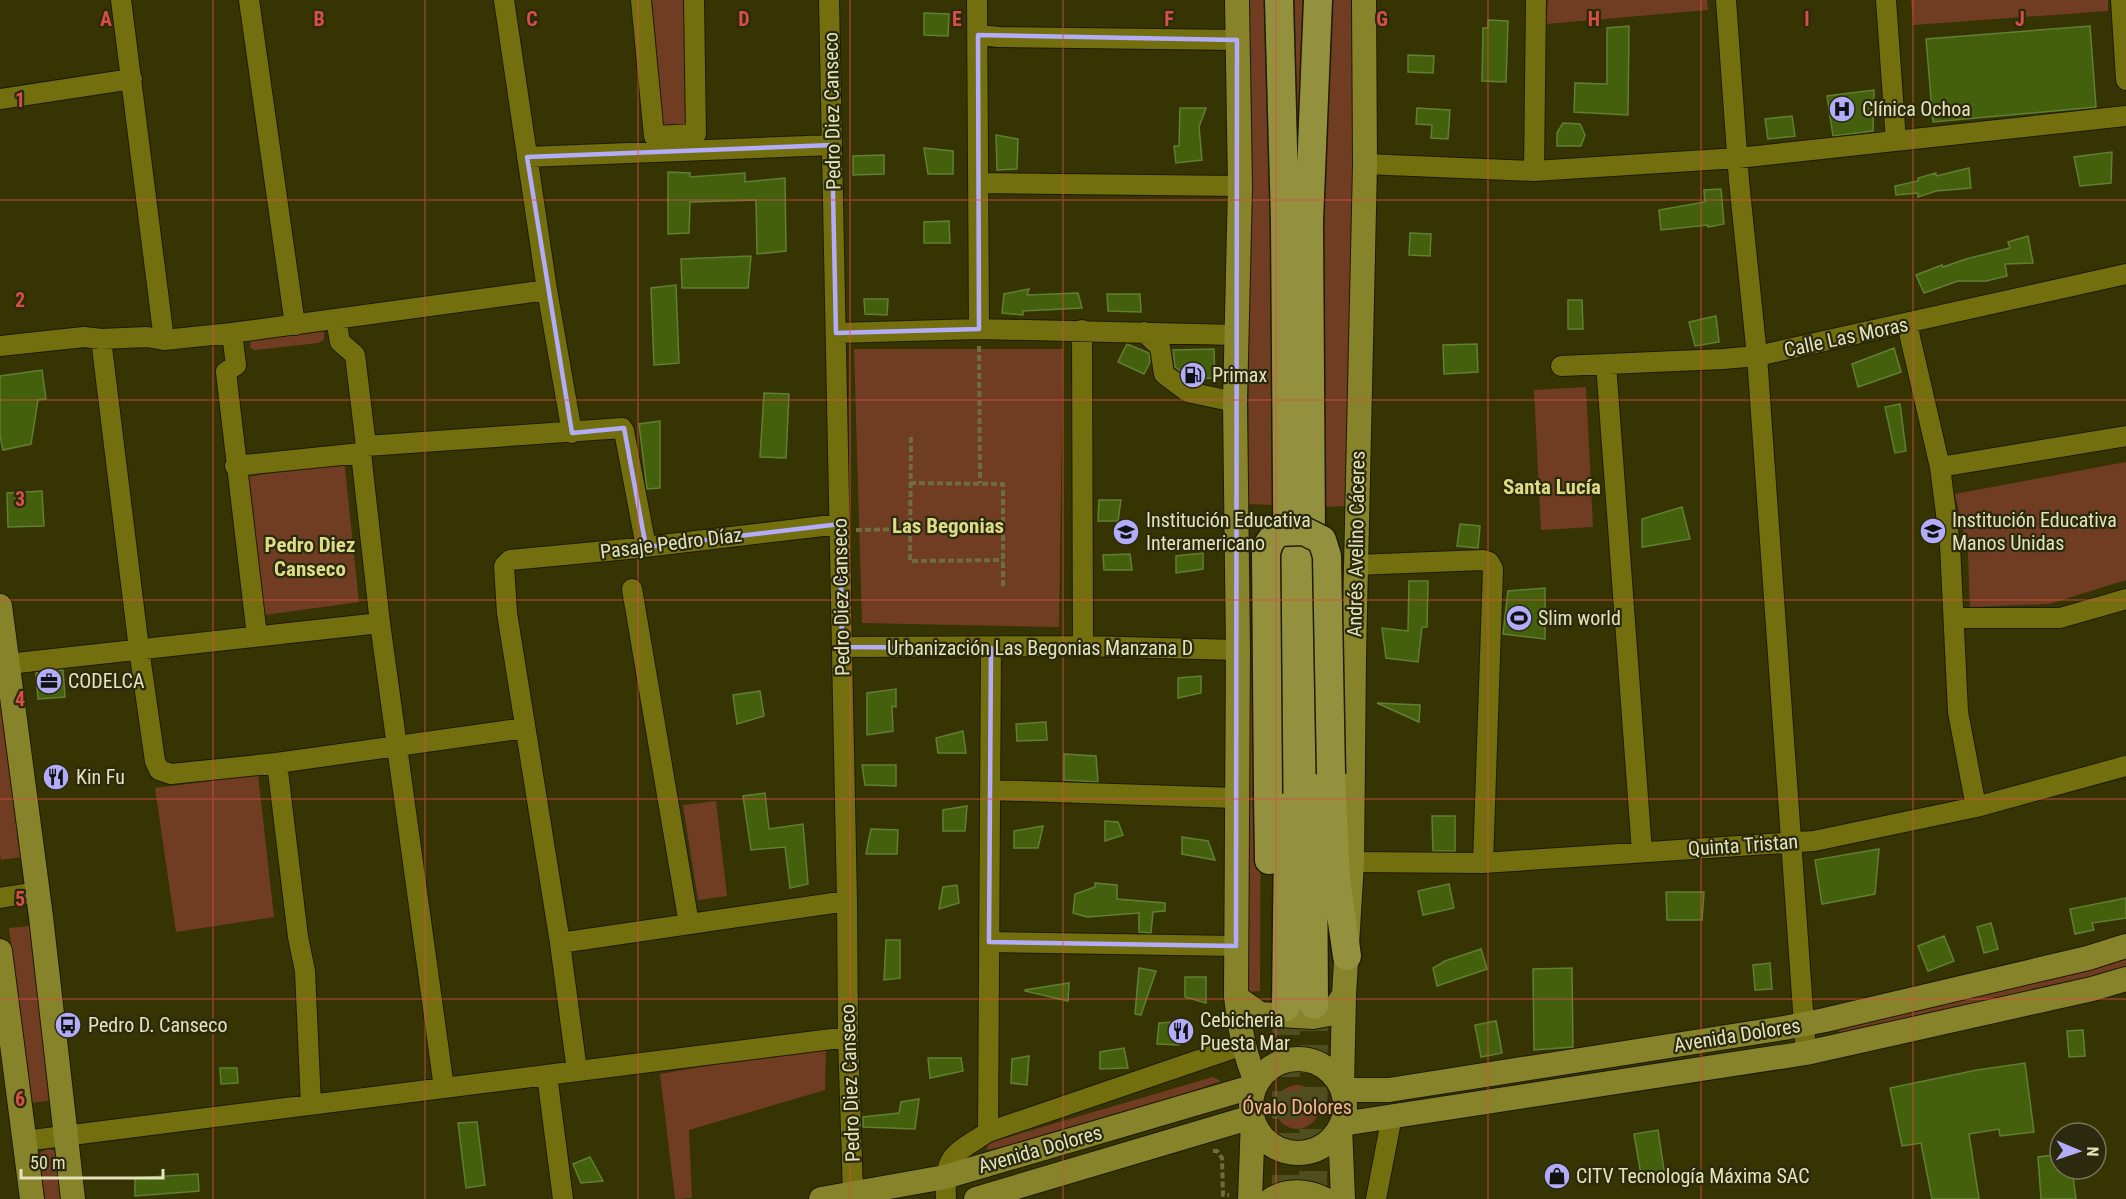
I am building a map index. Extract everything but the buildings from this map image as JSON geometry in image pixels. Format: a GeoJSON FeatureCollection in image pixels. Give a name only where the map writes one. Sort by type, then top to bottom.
{"type":"FeatureCollection","features":[{"type":"Feature","properties":{"kind":"highway"},"geometry":{"type":"LineString","coordinates":[[1279,0],[1285,221],[1289,732],[1295,1003]]}},
{"type":"Feature","properties":{"kind":"highway"},"geometry":{"type":"LineString","coordinates":[[1295,1003],[1309,221],[1318,0]]}},
{"type":"Feature","properties":{"kind":"highway"},"geometry":{"type":"LineString","coordinates":[[1295,1003],[1272,964],[1266,553],[1269,543],[1277,532],[1304,531],[1322,540],[1327,556],[1331,774],[1336,880],[1347,956]]}},
{"type":"Feature","properties":{"kind":"main road"},"geometry":{"type":"LineString","coordinates":[[1237,0],[1240,186],[1235,402],[1238,650],[1236,997],[1243,1045],[1256,1085]]}},
{"type":"Feature","properties":{"kind":"main road","name":"Andrés Avelino Cáceres"},"geometry":{"type":"LineString","coordinates":[[1342,1089],[1344,994],[1352,862],[1365,164],[1364,0]]}},
{"type":"Feature","properties":{"kind":"main road"},"geometry":{"type":"LineString","coordinates":[[0,606],[73,1199]]}},
{"type":"Feature","properties":{"kind":"main road","name":"Avenida Dolores"},"geometry":{"type":"LineString","coordinates":[[1342,1089],[1389,1090],[1805,1024],[2088,958],[2126,946]]}},
{"type":"Feature","properties":{"kind":"main road"},"geometry":{"type":"LineString","coordinates":[[0,951],[32,1199]]}},
{"type":"Feature","properties":{"kind":"main road","name":"Avenida Dolores"},"geometry":{"type":"LineString","coordinates":[[1341,1125],[1806,1053],[2092,989],[2126,979]]}},
{"type":"Feature","properties":{"kind":"main road"},"geometry":{"type":"LineString","coordinates":[[1236,997],[1260,1014],[1313,1017],[1329,1014],[1344,994]]}},
{"type":"Feature","properties":{"kind":"main road"},"geometry":{"type":"LineString","coordinates":[[1250,1199],[1253,1119],[1251,1101],[1256,1085],[1266,1072],[1278,1063],[1293,1059],[1308,1059],[1322,1065],[1334,1075],[1342,1089],[1345,1113],[1341,1125],[1331,1140],[1318,1149],[1303,1153],[1287,1152],[1273,1145],[1261,1135],[1253,1119]]}},
{"type":"Feature","properties":{"kind":"main road","name":"Avenida Dolores"},"geometry":{"type":"LineString","coordinates":[[822,1199],[947,1177],[1256,1085]]}},
{"type":"Feature","properties":{"kind":"main road","name":"Avenida Dolores"},"geometry":{"type":"LineString","coordinates":[[976,1199],[1253,1119]]}},
{"type":"Feature","properties":{"kind":"main road"},"geometry":{"type":"LineString","coordinates":[[1341,1125],[1343,1199]]}},
{"type":"Feature","properties":{"kind":"main road"},"geometry":{"type":"LineString","coordinates":[[1272,1199],[1295,1192],[1313,1194],[1324,1199]]}},
{"type":"Feature","properties":{"kind":"street"},"geometry":{"type":"LineString","coordinates":[[121,0],[164,340]]}},
{"type":"Feature","properties":{"kind":"street"},"geometry":{"type":"LineString","coordinates":[[249,0],[295,325]]}},
{"type":"Feature","properties":{"kind":"street"},"geometry":{"type":"LineString","coordinates":[[504,0],[547,290],[572,433]]}},
{"type":"Feature","properties":{"kind":"street"},"geometry":{"type":"LineString","coordinates":[[641,0],[654,135],[696,134],[694,0]]}},
{"type":"Feature","properties":{"kind":"street","name":"Pedro Diez Canseco"},"geometry":{"type":"LineString","coordinates":[[829,0],[848,1037],[853,1193]]}},
{"type":"Feature","properties":{"kind":"street"},"geometry":{"type":"LineString","coordinates":[[977,0],[979,329]]}},
{"type":"Feature","properties":{"kind":"street"},"geometry":{"type":"LineString","coordinates":[[1534,171],[1536,0]]}},
{"type":"Feature","properties":{"kind":"street"},"geometry":{"type":"LineString","coordinates":[[1725,0],[1757,356],[1806,1053]]}},
{"type":"Feature","properties":{"kind":"street"},"geometry":{"type":"LineString","coordinates":[[1886,0],[1896,141]]}},
{"type":"Feature","properties":{"kind":"street"},"geometry":{"type":"LineString","coordinates":[[2121,0],[2126,80]]}},
{"type":"Feature","properties":{"kind":"street"},"geometry":{"type":"LineString","coordinates":[[978,35],[1238,40]]}},
{"type":"Feature","properties":{"kind":"street"},"geometry":{"type":"LineString","coordinates":[[0,99],[132,79]]}},
{"type":"Feature","properties":{"kind":"street"},"geometry":{"type":"LineString","coordinates":[[1365,164],[1534,171],[1738,158],[2126,116]]}},
{"type":"Feature","properties":{"kind":"street"},"geometry":{"type":"LineString","coordinates":[[527,157],[832,145]]}},
{"type":"Feature","properties":{"kind":"street"},"geometry":{"type":"LineString","coordinates":[[978,183],[1240,186]]}},
{"type":"Feature","properties":{"kind":"street","name":"Calle Las Moras"},"geometry":{"type":"LineString","coordinates":[[1561,366],[1757,356],[2126,274]]}},
{"type":"Feature","properties":{"kind":"street"},"geometry":{"type":"LineString","coordinates":[[0,346],[84,337],[101,339],[147,337],[164,340],[295,325],[547,290]]}},
{"type":"Feature","properties":{"kind":"street"},"geometry":{"type":"LineString","coordinates":[[336,319],[340,342],[355,355],[380,622],[444,1088]]}},
{"type":"Feature","properties":{"kind":"street"},"geometry":{"type":"LineString","coordinates":[[1907,324],[1940,467],[1950,545],[1958,712],[1976,807]]}},
{"type":"Feature","properties":{"kind":"street"},"geometry":{"type":"LineString","coordinates":[[836,333],[979,329],[1236,335]]}},
{"type":"Feature","properties":{"kind":"street"},"geometry":{"type":"LineString","coordinates":[[1082,330],[1083,646]]}},
{"type":"Feature","properties":{"kind":"street"},"geometry":{"type":"LineString","coordinates":[[1144,332],[1161,347],[1164,374],[1188,392],[1235,402]]}},
{"type":"Feature","properties":{"kind":"street"},"geometry":{"type":"LineString","coordinates":[[232,333],[236,365],[226,372],[256,636]]}},
{"type":"Feature","properties":{"kind":"street"},"geometry":{"type":"LineString","coordinates":[[101,339],[139,649],[155,761],[159,770],[171,774],[277,763],[398,744],[525,728],[578,1071]]}},
{"type":"Feature","properties":{"kind":"street"},"geometry":{"type":"LineString","coordinates":[[1606,364],[1642,852]]}},
{"type":"Feature","properties":{"kind":"street"},"geometry":{"type":"LineString","coordinates":[[235,466],[364,449],[620,428],[624,430],[646,547]]}},
{"type":"Feature","properties":{"kind":"street"},"geometry":{"type":"LineString","coordinates":[[1940,467],[2126,436]]}},
{"type":"Feature","properties":{"kind":"street","name":"Pasaje Pedro Díaz"},"geometry":{"type":"LineString","coordinates":[[525,728],[507,613],[504,566],[510,560],[840,527]]}},
{"type":"Feature","properties":{"kind":"street"},"geometry":{"type":"LineString","coordinates":[[1356,565],[1483,560],[1489,562],[1493,569],[1483,863]]}},
{"type":"Feature","properties":{"kind":"street"},"geometry":{"type":"LineString","coordinates":[[632,589],[688,924]]}},
{"type":"Feature","properties":{"kind":"street"},"geometry":{"type":"LineString","coordinates":[[1955,618],[2060,618],[2126,599]]}},
{"type":"Feature","properties":{"kind":"street"},"geometry":{"type":"LineString","coordinates":[[8,664],[380,622]]}},
{"type":"Feature","properties":{"kind":"street","name":"Urbanización Las Begonias Manzana D"},"geometry":{"type":"LineString","coordinates":[[842,647],[1083,646],[1238,650]]}},
{"type":"Feature","properties":{"kind":"street"},"geometry":{"type":"LineString","coordinates":[[988,1132],[991,648]]}},
{"type":"Feature","properties":{"kind":"street"},"geometry":{"type":"LineString","coordinates":[[277,763],[298,937],[305,971],[311,1105]]}},
{"type":"Feature","properties":{"kind":"street","name":"Quinta Tristan"},"geometry":{"type":"LineString","coordinates":[[1352,862],[1483,863],[1814,841],[1976,807],[2126,766]]}},
{"type":"Feature","properties":{"kind":"street"},"geometry":{"type":"LineString","coordinates":[[990,790],[1236,798]]}},
{"type":"Feature","properties":{"kind":"street"},"geometry":{"type":"LineString","coordinates":[[0,898],[37,892]]}},
{"type":"Feature","properties":{"kind":"street"},"geometry":{"type":"LineString","coordinates":[[560,943],[847,901]]}},
{"type":"Feature","properties":{"kind":"street"},"geometry":{"type":"LineString","coordinates":[[989,942],[1236,946]]}},
{"type":"Feature","properties":{"kind":"street"},"geometry":{"type":"LineString","coordinates":[[24,1141],[848,1037]]}},
{"type":"Feature","properties":{"kind":"street"},"geometry":{"type":"LineString","coordinates":[[947,1177],[988,1132],[1243,1045]]}},
{"type":"Feature","properties":{"kind":"street"},"geometry":{"type":"LineString","coordinates":[[547,1075],[563,1199]]}},
{"type":"Feature","properties":{"kind":"street"},"geometry":{"type":"LineString","coordinates":[[1376,1199],[1392,1116]]}},
{"type":"Feature","properties":{"kind":"path"},"geometry":{"type":"LineString","coordinates":[[979,329],[980,483]]}},
{"type":"Feature","properties":{"kind":"path"},"geometry":{"type":"LineString","coordinates":[[911,437],[910,561],[1003,560]]}},
{"type":"Feature","properties":{"kind":"path"},"geometry":{"type":"LineString","coordinates":[[910,483],[1003,484],[1003,589]]}},
{"type":"Feature","properties":{"kind":"path"},"geometry":{"type":"LineString","coordinates":[[840,527],[910,529]]}},
{"type":"Feature","properties":{"kind":"highlighted area"},"geometry":{"type":"Polygon","coordinates":[[[978,35],[1237,40],[1236,946],[989,942],[991,648],[842,647],[840,524],[646,547],[624,428],[572,433],[527,157],[832,145],[836,333],[979,329],[978,35]]]}},
{"type":"Feature","properties":{"kind":"green space"},"geometry":{"type":"Polygon","coordinates":[[[652,0],[685,0],[686,127],[660,130],[652,0]]]}},
{"type":"Feature","properties":{"kind":"green space"},"geometry":{"type":"Polygon","coordinates":[[[1247,0],[1269,0],[1274,505],[1248,504],[1250,164],[1247,0]]]}},
{"type":"Feature","properties":{"kind":"green space"},"geometry":{"type":"Polygon","coordinates":[[[1291,0],[1310,0],[1300,187],[1296,148],[1291,0]]]}},
{"type":"Feature","properties":{"kind":"green space"},"geometry":{"type":"Polygon","coordinates":[[[1330,0],[1354,0],[1354,107],[1345,506],[1322,507],[1324,181],[1330,0]]]}},
{"type":"Feature","properties":{"kind":"green space"},"geometry":{"type":"Polygon","coordinates":[[[1548,0],[1707,0],[1708,10],[1546,24],[1548,0]]]}},
{"type":"Feature","properties":{"kind":"green space"},"geometry":{"type":"Polygon","coordinates":[[[1911,0],[2108,0],[2108,11],[1913,25],[1911,0]]]}},
{"type":"Feature","properties":{"kind":"green space"},"geometry":{"type":"Polygon","coordinates":[[[319,330],[324,332],[324,339],[319,343],[255,350],[250,348],[251,338],[319,330]]]}},
{"type":"Feature","properties":{"kind":"green space"},"geometry":{"type":"Polygon","coordinates":[[[854,349],[1063,349],[1059,627],[862,623],[854,349]]]}},
{"type":"Feature","properties":{"kind":"green space"},"geometry":{"type":"Polygon","coordinates":[[[1586,387],[1593,527],[1541,530],[1534,390],[1586,387]]]}},
{"type":"Feature","properties":{"kind":"green space"},"geometry":{"type":"Polygon","coordinates":[[[344,459],[359,602],[265,615],[248,477],[344,459]]]}},
{"type":"Feature","properties":{"kind":"green space"},"geometry":{"type":"Polygon","coordinates":[[[2126,462],[2126,580],[2049,604],[1970,607],[1968,553],[1955,494],[2126,462]]]}},
{"type":"Feature","properties":{"kind":"green space"},"geometry":{"type":"Polygon","coordinates":[[[1247,642],[1261,642],[1260,991],[1248,992],[1247,642]]]}},
{"type":"Feature","properties":{"kind":"green space"},"geometry":{"type":"Polygon","coordinates":[[[0,678],[22,857],[1,860],[0,854],[0,678]]]}},
{"type":"Feature","properties":{"kind":"green space"},"geometry":{"type":"Polygon","coordinates":[[[258,775],[274,917],[176,932],[155,788],[258,775]]]}},
{"type":"Feature","properties":{"kind":"green space"},"geometry":{"type":"Polygon","coordinates":[[[716,801],[727,896],[698,900],[683,805],[716,801]]]}},
{"type":"Feature","properties":{"kind":"green space"},"geometry":{"type":"Polygon","coordinates":[[[31,926],[54,1100],[31,1103],[9,928],[31,926]]]}},
{"type":"Feature","properties":{"kind":"green space"},"geometry":{"type":"Polygon","coordinates":[[[2126,955],[2126,967],[2091,978],[1839,1042],[1839,1027],[2126,955]]]}},
{"type":"Feature","properties":{"kind":"green space"},"geometry":{"type":"Polygon","coordinates":[[[826,1045],[825,1090],[689,1130],[692,1198],[675,1199],[660,1074],[826,1045]]]}},
{"type":"Feature","properties":{"kind":"green space"},"geometry":{"type":"Polygon","coordinates":[[[1213,1077],[1221,1081],[1093,1125],[987,1150],[988,1143],[1213,1077]]]}},
{"type":"Feature","properties":{"kind":"green space","name":"Óvalo Dolores"},"geometry":{"type":"Polygon","coordinates":[[[1297,1085],[1305,1086],[1313,1091],[1318,1099],[1318,1115],[1313,1123],[1305,1128],[1297,1129],[1289,1128],[1281,1123],[1276,1115],[1275,1107],[1276,1099],[1281,1091],[1289,1086],[1297,1085]]]}},
{"type":"Feature","properties":{"kind":"green space"},"geometry":{"type":"Polygon","coordinates":[[[48,1149],[57,1151],[67,1199],[41,1199],[37,1161],[39,1153],[48,1149]]]}},
{"type":"Feature","properties":{"kind":"tunnel"},"geometry":{"type":"LineString","coordinates":[[1313,1199],[1314,1005]]}},
{"type":"Feature","properties":{"kind":"tunnel"},"geometry":{"type":"LineString","coordinates":[[1286,1007],[1286,1199]]}},
{"type":"Feature","properties":{"kind":"place","name":"Clínica Ochoa"},"geometry":{"type":"Point","coordinates":[1842,109]}},
{"type":"Feature","properties":{"kind":"place","name":"Primax"},"geometry":{"type":"Point","coordinates":[1193,375]}},
{"type":"Feature","properties":{"kind":"place","name":"Institución Educativa Manos Unidas"},"geometry":{"type":"Point","coordinates":[1933,531]}},
{"type":"Feature","properties":{"kind":"place","name":"Institución Educativa Interamericano"},"geometry":{"type":"Point","coordinates":[1126,532]}},
{"type":"Feature","properties":{"kind":"place","name":"Slim world"},"geometry":{"type":"Point","coordinates":[1519,618]}},
{"type":"Feature","properties":{"kind":"place","name":"CODELCA"},"geometry":{"type":"Point","coordinates":[49,681]}},
{"type":"Feature","properties":{"kind":"place","name":"Kin Fu"},"geometry":{"type":"Point","coordinates":[56,777]}},
{"type":"Feature","properties":{"kind":"place","name":"Pedro D. Canseco"},"geometry":{"type":"Point","coordinates":[68,1025]}},
{"type":"Feature","properties":{"kind":"place","name":"Cebicheria Puesta Mar"},"geometry":{"type":"Point","coordinates":[1181,1031]}},
{"type":"Feature","properties":{"kind":"place","name":"CITV Tecnología Máxima SAC"},"geometry":{"type":"Point","coordinates":[1557,1176]}},
{"type":"Feature","properties":{"kind":"district","name":"Santa Lucía"},"geometry":{"type":"Point","coordinates":[1552,487]}},
{"type":"Feature","properties":{"kind":"district","name":"Las Begonias"},"geometry":{"type":"Point","coordinates":[948,526]}},
{"type":"Feature","properties":{"kind":"district","name":"Pedro Diez Canseco"},"geometry":{"type":"Point","coordinates":[310,557]}}]}
